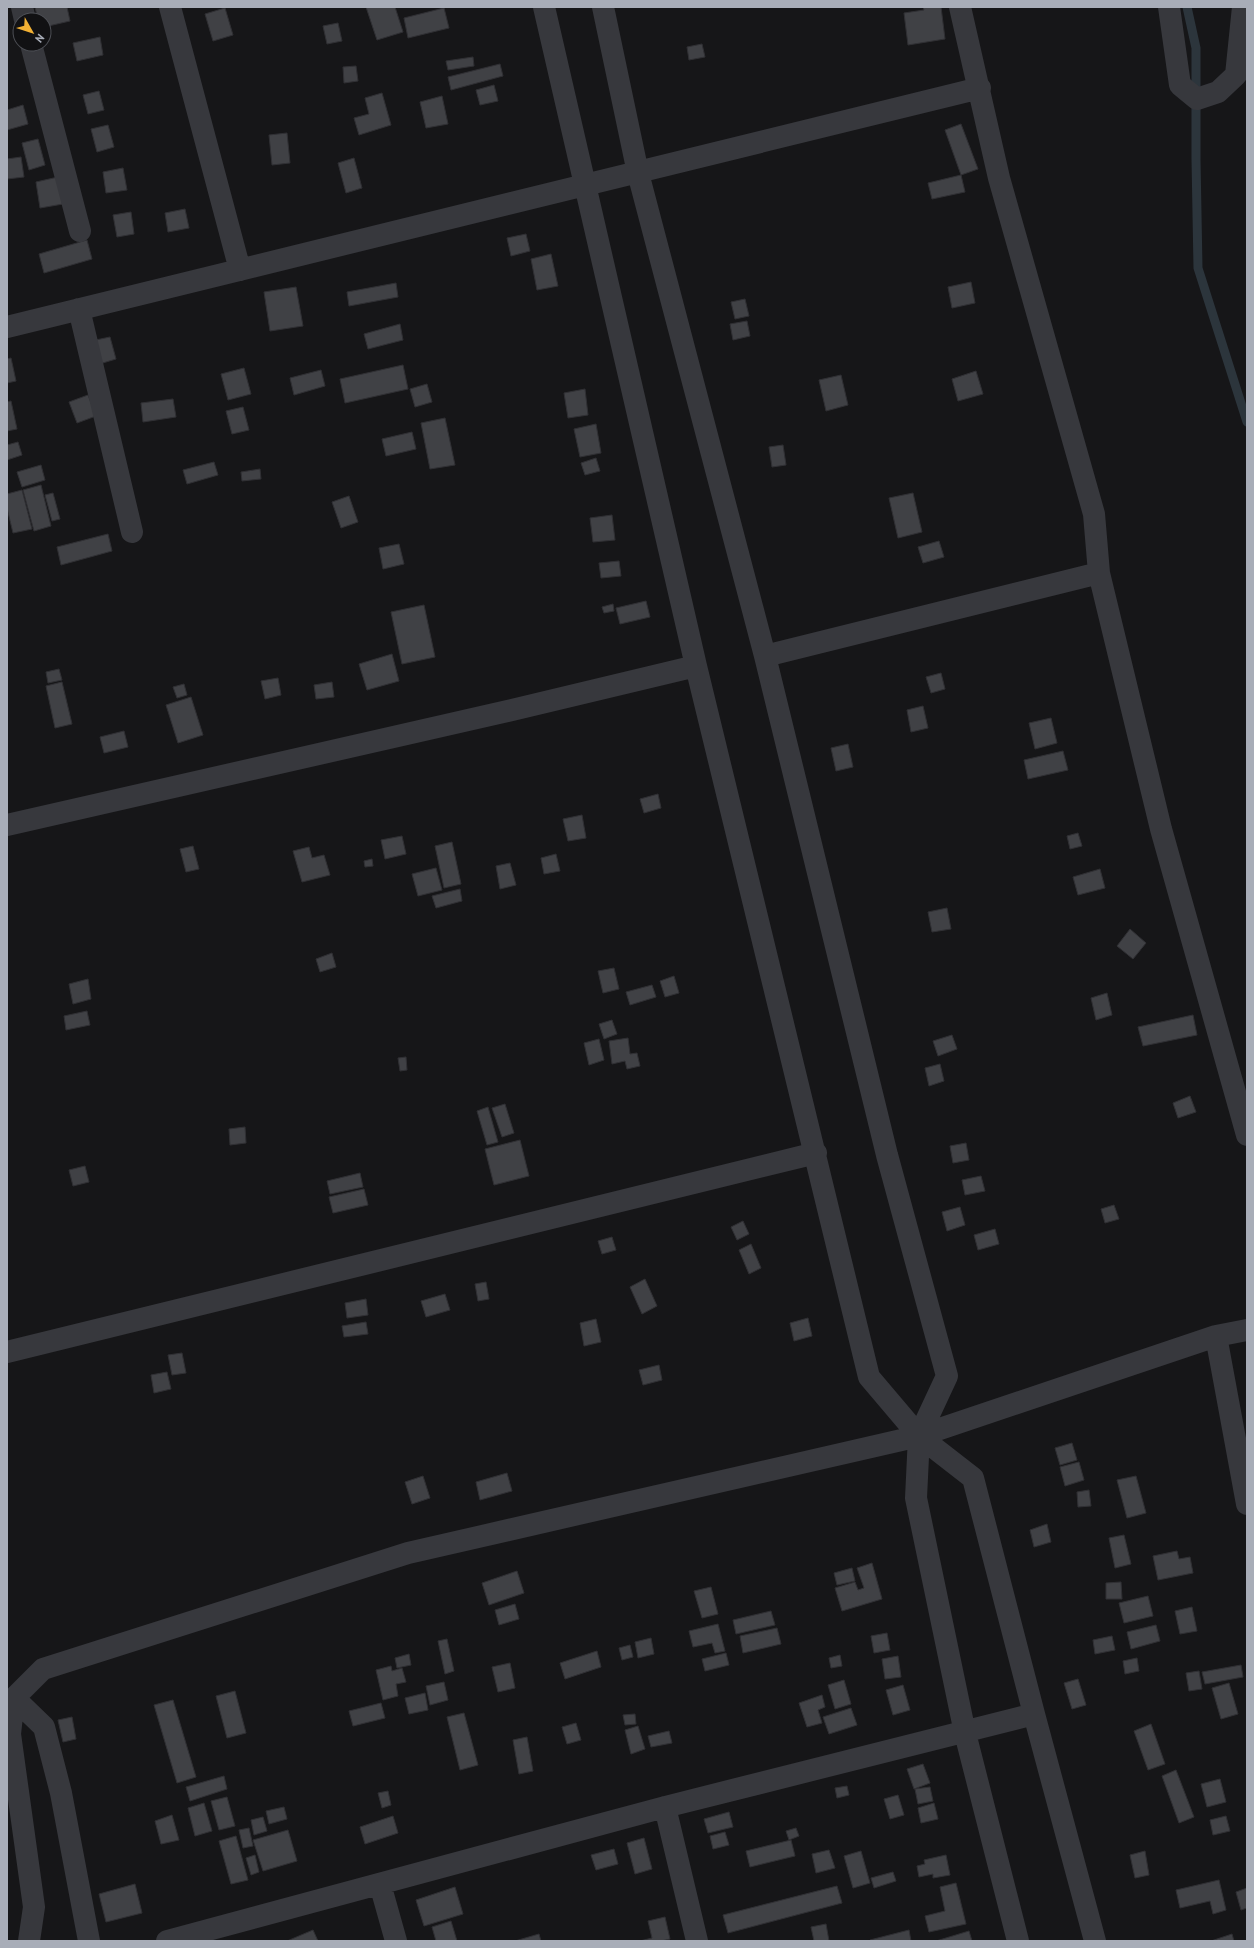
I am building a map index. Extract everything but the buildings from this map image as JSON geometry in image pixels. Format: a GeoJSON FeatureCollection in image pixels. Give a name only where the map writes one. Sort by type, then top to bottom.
{"type":"FeatureCollection","features":[{"type":"Feature","properties":{"kind":"street"},"geometry":{"type":"LineString","coordinates":[[170,7],[240,270]]}},
{"type":"Feature","properties":{"kind":"street"},"geometry":{"type":"LineString","coordinates":[[544,7],[696,666],[869,1376],[919,1436],[974,1478],[1034,1714],[1095,1941]]}},
{"type":"Feature","properties":{"kind":"street"},"geometry":{"type":"LineString","coordinates":[[603,7],[638,173],[765,656],[887,1155],[947,1376],[919,1436],[916,1498],[965,1733],[1018,1941]]}},
{"type":"Feature","properties":{"kind":"street"},"geometry":{"type":"LineString","coordinates":[[960,7],[980,88],[999,178],[1094,514],[1099,573],[1161,829],[1247,1135]]}},
{"type":"Feature","properties":{"kind":"street"},"geometry":{"type":"LineString","coordinates":[[1169,7],[1180,85],[1197,99],[1218,92],[1236,75],[1243,7]]}},
{"type":"Feature","properties":{"kind":"street"},"geometry":{"type":"LineString","coordinates":[[34,52],[80,231]]}},
{"type":"Feature","properties":{"kind":"street"},"geometry":{"type":"LineString","coordinates":[[7,327],[980,88]]}},
{"type":"Feature","properties":{"kind":"street"},"geometry":{"type":"LineString","coordinates":[[79,310],[132,532]]}},
{"type":"Feature","properties":{"kind":"street"},"geometry":{"type":"LineString","coordinates":[[765,656],[1099,573]]}},
{"type":"Feature","properties":{"kind":"street"},"geometry":{"type":"LineString","coordinates":[[7,825],[512,710],[696,666]]}},
{"type":"Feature","properties":{"kind":"street"},"geometry":{"type":"LineString","coordinates":[[7,1352],[816,1154]]}},
{"type":"Feature","properties":{"kind":"street"},"geometry":{"type":"LineString","coordinates":[[29,1941],[34,1907],[10,1734],[14,1698],[43,1669],[408,1553],[919,1436],[1216,1336],[1247,1330]]}},
{"type":"Feature","properties":{"kind":"street"},"geometry":{"type":"LineString","coordinates":[[1216,1336],[1247,1504]]}},
{"type":"Feature","properties":{"kind":"street"},"geometry":{"type":"LineString","coordinates":[[14,1698],[44,1727],[61,1793],[89,1941]]}},
{"type":"Feature","properties":{"kind":"street"},"geometry":{"type":"LineString","coordinates":[[167,1941],[665,1807],[965,1733],[1034,1714]]}},
{"type":"Feature","properties":{"kind":"street"},"geometry":{"type":"LineString","coordinates":[[665,1807],[698,1941]]}},
{"type":"Feature","properties":{"kind":"street"},"geometry":{"type":"LineString","coordinates":[[380,1884],[396,1941]]}},
{"type":"Feature","properties":{"kind":"waterway"},"geometry":{"type":"LineString","coordinates":[[1187,7],[1196,48],[1198,268],[1247,422]]}}]}
